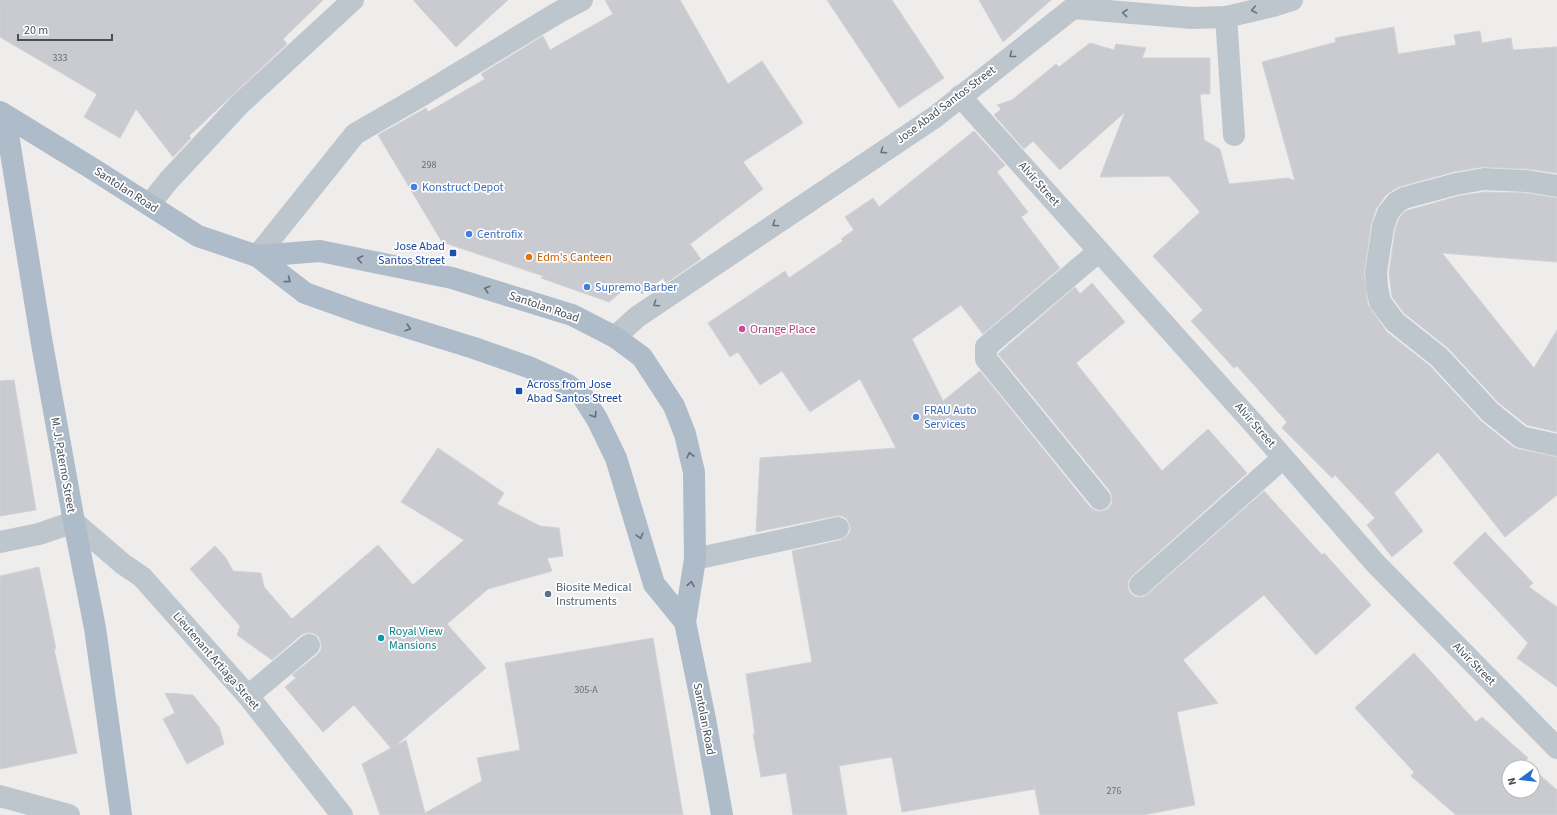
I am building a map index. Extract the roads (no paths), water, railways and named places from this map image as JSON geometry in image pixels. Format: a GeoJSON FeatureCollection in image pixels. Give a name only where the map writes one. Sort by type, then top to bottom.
{"type":"FeatureCollection","features":[{"type":"Feature","properties":{"kind":"main road","name":"Santolan Road"},"geometry":{"type":"LineString","coordinates":[[2,116],[198,236],[257,256],[305,292],[360,313],[474,348],[531,368],[568,385],[583,397],[597,419],[616,458],[654,584],[685,622]]}},
{"type":"Feature","properties":{"kind":"main road","name":"M. J. Paterno Street"},"geometry":{"type":"LineString","coordinates":[[2,116],[40,338],[95,628],[121,815]]}},
{"type":"Feature","properties":{"kind":"main road","name":"Santolan Road"},"geometry":{"type":"LineString","coordinates":[[257,256],[320,251],[452,278],[572,315],[615,337],[642,357],[674,406],[685,434],[694,472],[695,559],[685,622],[705,719],[722,815]]}},
{"type":"Feature","properties":{"kind":"street"},"geometry":{"type":"LineString","coordinates":[[149,205],[240,104],[353,0]]}},
{"type":"Feature","properties":{"kind":"street"},"geometry":{"type":"LineString","coordinates":[[257,256],[355,134],[559,12],[582,0]]}},
{"type":"Feature","properties":{"kind":"street","name":"Jose Abad Santos Street"},"geometry":{"type":"LineString","coordinates":[[615,337],[637,317],[935,117],[1073,4],[1192,18],[1226,17],[1292,0]]}},
{"type":"Feature","properties":{"kind":"street"},"geometry":{"type":"LineString","coordinates":[[1226,17],[1234,135]]}},
{"type":"Feature","properties":{"kind":"street","name":"Alvir Street"},"geometry":{"type":"LineString","coordinates":[[960,96],[1283,458],[1374,564],[1557,748]]}},
{"type":"Feature","properties":{"kind":"street"},"geometry":{"type":"LineString","coordinates":[[1557,186],[1526,181],[1484,179],[1456,184],[1404,198],[1396,203],[1388,213],[1383,228],[1376,272],[1376,287],[1380,302],[1395,322],[1439,357],[1490,412],[1521,437],[1557,445]]}},
{"type":"Feature","properties":{"kind":"street"},"geometry":{"type":"LineString","coordinates":[[1099,251],[986,348],[986,359],[1100,499]]}},
{"type":"Feature","properties":{"kind":"street"},"geometry":{"type":"LineString","coordinates":[[1140,585],[1283,458]]}},
{"type":"Feature","properties":{"kind":"street"},"geometry":{"type":"LineString","coordinates":[[0,542],[39,534],[74,522]]}},
{"type":"Feature","properties":{"kind":"street","name":"Lieutenant Artiaga Street"},"geometry":{"type":"LineString","coordinates":[[74,522],[123,564],[142,577],[248,696],[342,815]]}},
{"type":"Feature","properties":{"kind":"street"},"geometry":{"type":"LineString","coordinates":[[695,559],[838,528]]}},
{"type":"Feature","properties":{"kind":"street"},"geometry":{"type":"LineString","coordinates":[[248,696],[309,645]]}},
{"type":"Feature","properties":{"kind":"street"},"geometry":{"type":"LineString","coordinates":[[0,796],[69,815]]}},
{"type":"Feature","properties":{"kind":"place","name":"Konstruct Depot"},"geometry":{"type":"Point","coordinates":[414,187]}},
{"type":"Feature","properties":{"kind":"place","name":"Centrofix"},"geometry":{"type":"Point","coordinates":[469,234]}},
{"type":"Feature","properties":{"kind":"place","name":"Jose Abad Santos Street"},"geometry":{"type":"Point","coordinates":[453,253]}},
{"type":"Feature","properties":{"kind":"place","name":"Edm's Canteen"},"geometry":{"type":"Point","coordinates":[529,257]}},
{"type":"Feature","properties":{"kind":"place","name":"Supremo Barber"},"geometry":{"type":"Point","coordinates":[587,287]}},
{"type":"Feature","properties":{"kind":"place","name":"Orange Place"},"geometry":{"type":"Point","coordinates":[742,329]}},
{"type":"Feature","properties":{"kind":"place","name":"Across from Jose Abad Santos Street"},"geometry":{"type":"Point","coordinates":[519,391]}},
{"type":"Feature","properties":{"kind":"place","name":"FRAU Auto Services"},"geometry":{"type":"Point","coordinates":[916,417]}},
{"type":"Feature","properties":{"kind":"place","name":"Biosite Medical Instruments"},"geometry":{"type":"Point","coordinates":[548,594]}},
{"type":"Feature","properties":{"kind":"place","name":"Royal View Mansions"},"geometry":{"type":"Point","coordinates":[381,638]}}]}
